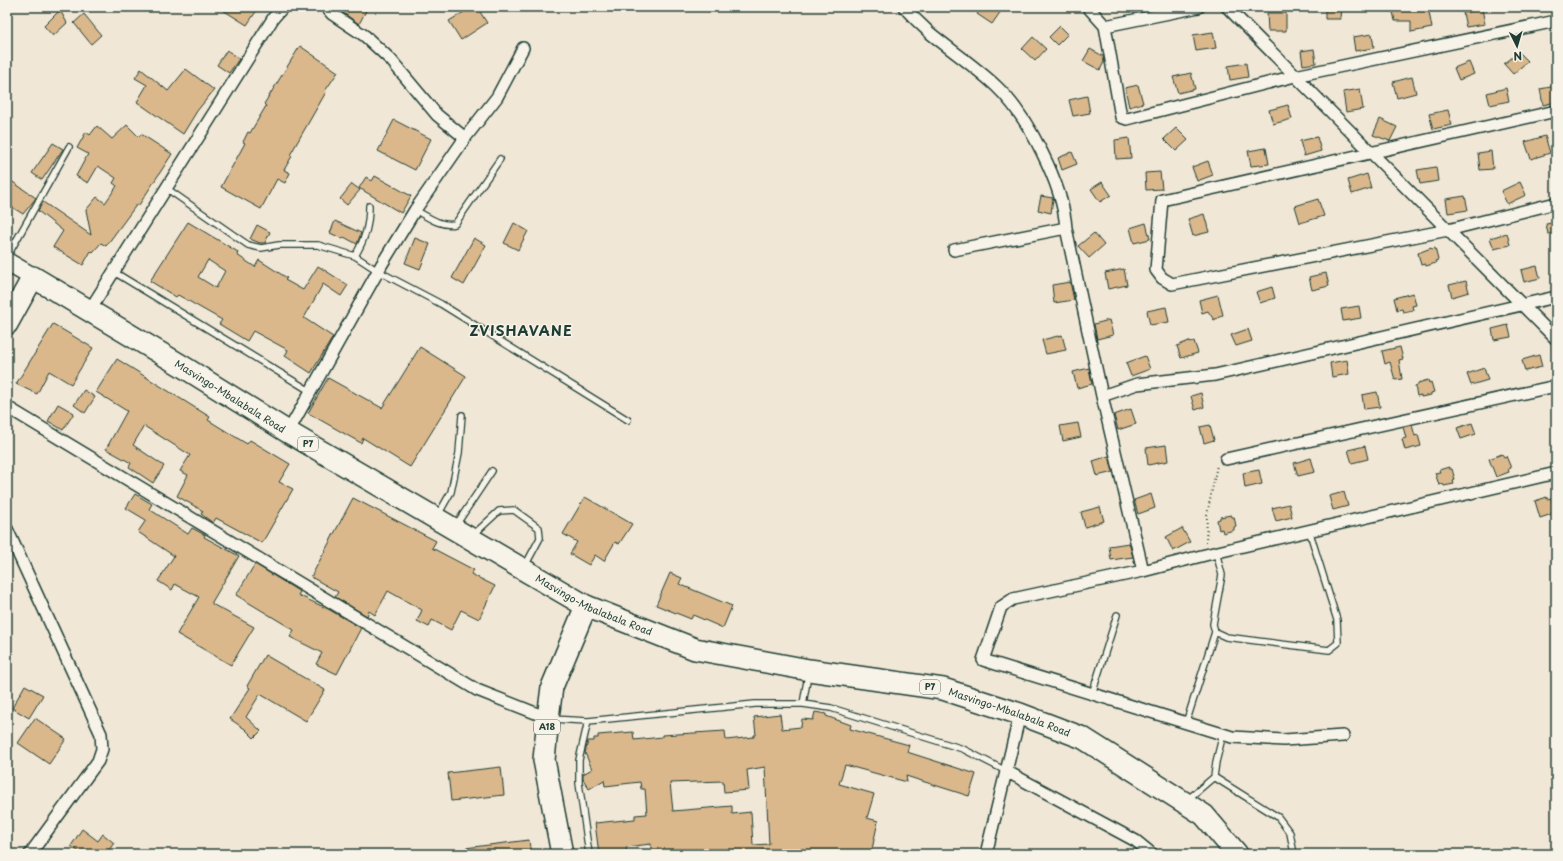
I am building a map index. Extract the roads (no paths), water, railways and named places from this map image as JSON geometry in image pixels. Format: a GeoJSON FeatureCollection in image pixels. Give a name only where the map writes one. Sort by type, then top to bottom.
{"type":"FeatureCollection","features":[{"type":"Feature","properties":{"kind":"highway","name":"Masvingo-Mbalabala Road"},"geometry":{"type":"LineString","coordinates":[[33,278],[182,366],[288,432],[586,606],[695,649],[809,670],[943,689],[1020,714],[1083,738],[1204,815],[1236,854]]}},
{"type":"Feature","properties":{"kind":"highway"},"geometry":{"type":"LineString","coordinates":[[7,324],[33,278]]}},
{"type":"Feature","properties":{"kind":"highway","name":"A18"},"geometry":{"type":"LineString","coordinates":[[562,854],[544,760],[548,718],[552,687],[586,606]]}},
{"type":"Feature","properties":{"kind":"main road"},"geometry":{"type":"LineString","coordinates":[[7,262],[33,278]]}},
{"type":"Feature","properties":{"kind":"street"},"geometry":{"type":"LineString","coordinates":[[89,311],[274,17],[283,7]]}},
{"type":"Feature","properties":{"kind":"street"},"geometry":{"type":"LineString","coordinates":[[326,7],[365,36],[391,60],[437,115],[465,138]]}},
{"type":"Feature","properties":{"kind":"street"},"geometry":{"type":"LineString","coordinates":[[904,7],[928,31],[997,86],[1022,118],[1051,171],[1065,215],[1066,228],[1102,396],[1143,571]]}},
{"type":"Feature","properties":{"kind":"street"},"geometry":{"type":"LineString","coordinates":[[1088,7],[1105,26],[1119,111],[1121,117],[1127,119],[1295,76],[1556,21]]}},
{"type":"Feature","properties":{"kind":"street"},"geometry":{"type":"LineString","coordinates":[[1105,26],[1199,7]]}},
{"type":"Feature","properties":{"kind":"street"},"geometry":{"type":"LineString","coordinates":[[1227,7],[1556,339]]}},
{"type":"Feature","properties":{"kind":"street"},"geometry":{"type":"LineString","coordinates":[[288,432],[378,271],[415,210],[465,138],[498,97],[523,48]]}},
{"type":"Feature","properties":{"kind":"street"},"geometry":{"type":"LineString","coordinates":[[1556,111],[1162,200],[1156,270],[1162,278],[1172,284],[1448,230],[1556,203]]}},
{"type":"Feature","properties":{"kind":"street"},"geometry":{"type":"LineString","coordinates":[[954,250],[1066,228]]}},
{"type":"Feature","properties":{"kind":"street"},"geometry":{"type":"LineString","coordinates":[[1102,396],[1137,384],[1215,375],[1556,297]]}},
{"type":"Feature","properties":{"kind":"street"},"geometry":{"type":"LineString","coordinates":[[1226,459],[1556,386]]}},
{"type":"Feature","properties":{"kind":"street"},"geometry":{"type":"LineString","coordinates":[[7,407],[477,690],[548,718]]}},
{"type":"Feature","properties":{"kind":"street"},"geometry":{"type":"LineString","coordinates":[[1342,736],[1284,740],[1232,737],[983,660],[1001,607],[1014,599],[1143,571],[1211,553],[1556,473]]}},
{"type":"Feature","properties":{"kind":"street"},"geometry":{"type":"LineString","coordinates":[[7,529],[101,734],[102,749],[98,760],[30,854]]}},
{"type":"Feature","properties":{"kind":"street"},"geometry":{"type":"LineString","coordinates":[[986,854],[1020,714]]}},
{"type":"Feature","properties":{"kind":"street"},"geometry":{"type":"LineString","coordinates":[[1006,771],[1136,841],[1152,854]]}},
{"type":"Feature","properties":{"kind":"lane"},"geometry":{"type":"LineString","coordinates":[[7,257],[69,147]]}},
{"type":"Feature","properties":{"kind":"lane"},"geometry":{"type":"LineString","coordinates":[[415,210],[448,226],[455,224],[500,159]]}},
{"type":"Feature","properties":{"kind":"lane"},"geometry":{"type":"LineString","coordinates":[[166,188],[248,245],[261,248],[280,245],[318,245],[355,256],[378,271],[441,304],[628,420]]}},
{"type":"Feature","properties":{"kind":"lane"},"geometry":{"type":"LineString","coordinates":[[355,256],[366,235],[369,223],[369,206]]}},
{"type":"Feature","properties":{"kind":"lane"},"geometry":{"type":"LineString","coordinates":[[114,272],[310,391]]}},
{"type":"Feature","properties":{"kind":"lane"},"geometry":{"type":"LineString","coordinates":[[453,528],[451,492],[459,452],[462,415]]}},
{"type":"Feature","properties":{"kind":"lane"},"geometry":{"type":"LineString","coordinates":[[453,528],[492,471]]}},
{"type":"Feature","properties":{"kind":"lane"},"geometry":{"type":"LineString","coordinates":[[453,528],[499,511],[514,510],[539,528],[540,538],[523,569]]}},
{"type":"Feature","properties":{"kind":"lane"},"geometry":{"type":"LineString","coordinates":[[1215,632],[1226,637],[1329,650],[1338,642],[1337,620],[1309,530]]}},
{"type":"Feature","properties":{"kind":"lane"},"geometry":{"type":"LineString","coordinates":[[1186,723],[1215,632],[1213,624],[1222,575],[1211,553]]}},
{"type":"Feature","properties":{"kind":"lane"},"geometry":{"type":"LineString","coordinates":[[1092,694],[1117,615]]}},
{"type":"Feature","properties":{"kind":"lane"},"geometry":{"type":"LineString","coordinates":[[803,704],[809,670]]}},
{"type":"Feature","properties":{"kind":"lane"},"geometry":{"type":"LineString","coordinates":[[548,718],[588,721],[755,704],[803,704],[831,708],[963,749],[1006,771]]}},
{"type":"Feature","properties":{"kind":"lane"},"geometry":{"type":"LineString","coordinates":[[588,721],[579,760],[579,783],[589,854]]}},
{"type":"Feature","properties":{"kind":"lane"},"geometry":{"type":"LineString","coordinates":[[1185,802],[1214,777],[1223,734]]}},
{"type":"Feature","properties":{"kind":"lane"},"geometry":{"type":"LineString","coordinates":[[1214,777],[1278,816],[1290,833],[1294,854]]}},
{"type":"Feature","properties":{"kind":"district","name":"ZVISHAVANE"},"geometry":{"type":"Point","coordinates":[521,331]}}]}
